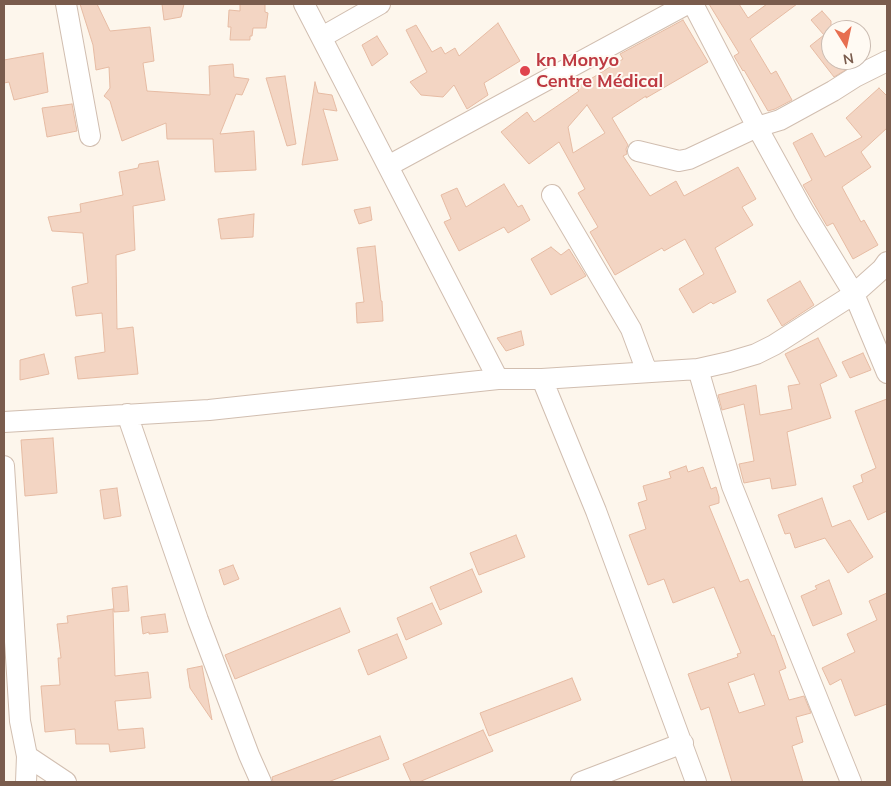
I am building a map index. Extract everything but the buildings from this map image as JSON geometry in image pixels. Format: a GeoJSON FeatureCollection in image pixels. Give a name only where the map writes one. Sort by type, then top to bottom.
{"type":"FeatureCollection","features":[{"type":"Feature","properties":{"kind":"street"},"geometry":{"type":"LineString","coordinates":[[66,4],[90,136]]}},
{"type":"Feature","properties":{"kind":"street"},"geometry":{"type":"LineString","coordinates":[[304,4],[498,379]]}},
{"type":"Feature","properties":{"kind":"street"},"geometry":{"type":"LineString","coordinates":[[322,37],[380,4]]}},
{"type":"Feature","properties":{"kind":"street"},"geometry":{"type":"LineString","coordinates":[[388,166],[687,4]]}},
{"type":"Feature","properties":{"kind":"street"},"geometry":{"type":"LineString","coordinates":[[693,4],[757,128],[804,212],[854,294],[887,372]]}},
{"type":"Feature","properties":{"kind":"street"},"geometry":{"type":"LineString","coordinates":[[638,151],[670,160],[689,159],[757,128],[780,120],[887,61]]}},
{"type":"Feature","properties":{"kind":"street"},"geometry":{"type":"LineString","coordinates":[[552,195],[631,329],[647,372]]}},
{"type":"Feature","properties":{"kind":"street"},"geometry":{"type":"LineString","coordinates":[[4,422],[209,410],[498,379],[542,379],[698,369],[756,354],[774,345],[854,294],[882,269],[887,262]]}},
{"type":"Feature","properties":{"kind":"street"},"geometry":{"type":"LineString","coordinates":[[698,369],[732,486],[850,782]]}},
{"type":"Feature","properties":{"kind":"street"},"geometry":{"type":"LineString","coordinates":[[542,379],[596,511],[696,782]]}},
{"type":"Feature","properties":{"kind":"street"},"geometry":{"type":"LineString","coordinates":[[127,414],[198,620],[261,782]]}},
{"type":"Feature","properties":{"kind":"street"},"geometry":{"type":"LineString","coordinates":[[4,466],[20,721],[27,756],[26,782]]}},
{"type":"Feature","properties":{"kind":"street"},"geometry":{"type":"LineString","coordinates":[[581,782],[683,743]]}},
{"type":"Feature","properties":{"kind":"street"},"geometry":{"type":"LineString","coordinates":[[27,756],[66,782]]}},
{"type":"Feature","properties":{"kind":"place","name":"kn Monyo Centre Médical"},"geometry":{"type":"Point","coordinates":[525,71]}}]}
